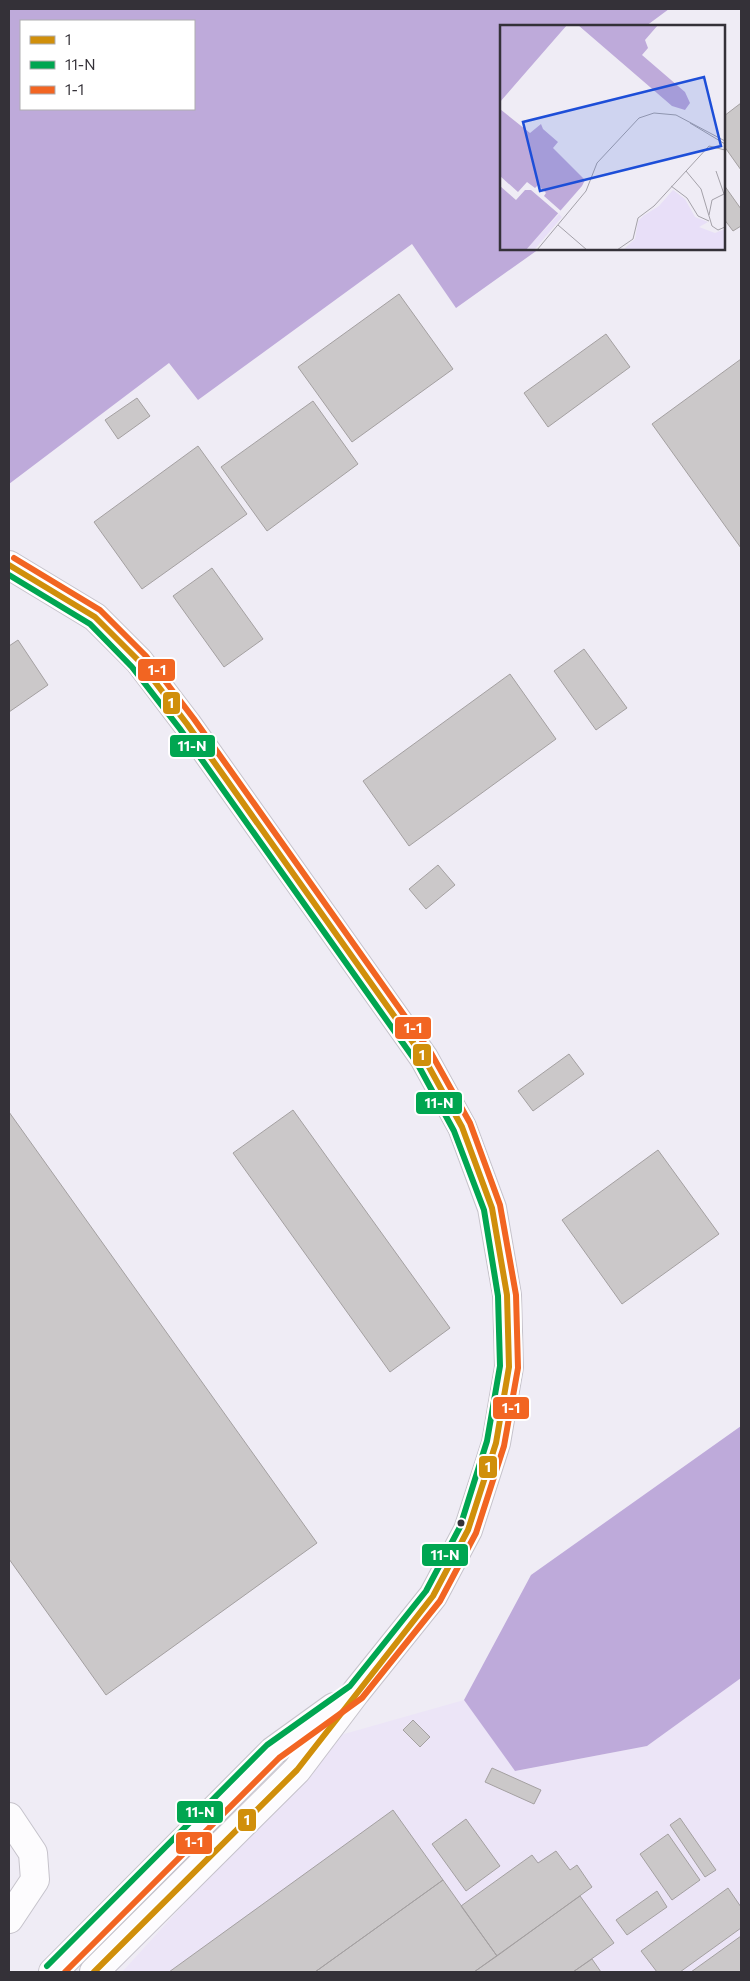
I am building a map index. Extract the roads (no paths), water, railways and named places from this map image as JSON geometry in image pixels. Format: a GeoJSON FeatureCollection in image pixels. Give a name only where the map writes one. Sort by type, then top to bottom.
{"type":"FeatureCollection","features":[{"type":"Feature","properties":{"kind":"street"},"geometry":{"type":"LineString","coordinates":[[9,565],[95,617],[139,661],[187,724],[424,1058],[462,1127],[492,1208],[507,1295],[508,1358],[496,1443],[468,1530],[433,1596],[356,1692],[297,1770],[94,1972]]}},
{"type":"Feature","properties":{"kind":"street"},"geometry":{"type":"LineString","coordinates":[[52,1972],[273,1751],[356,1692]]}},
{"type":"Feature","properties":{"kind":"street"},"geometry":{"type":"LineString","coordinates":[[9,1817],[33,1853],[35,1880],[9,1919]]}}]}
